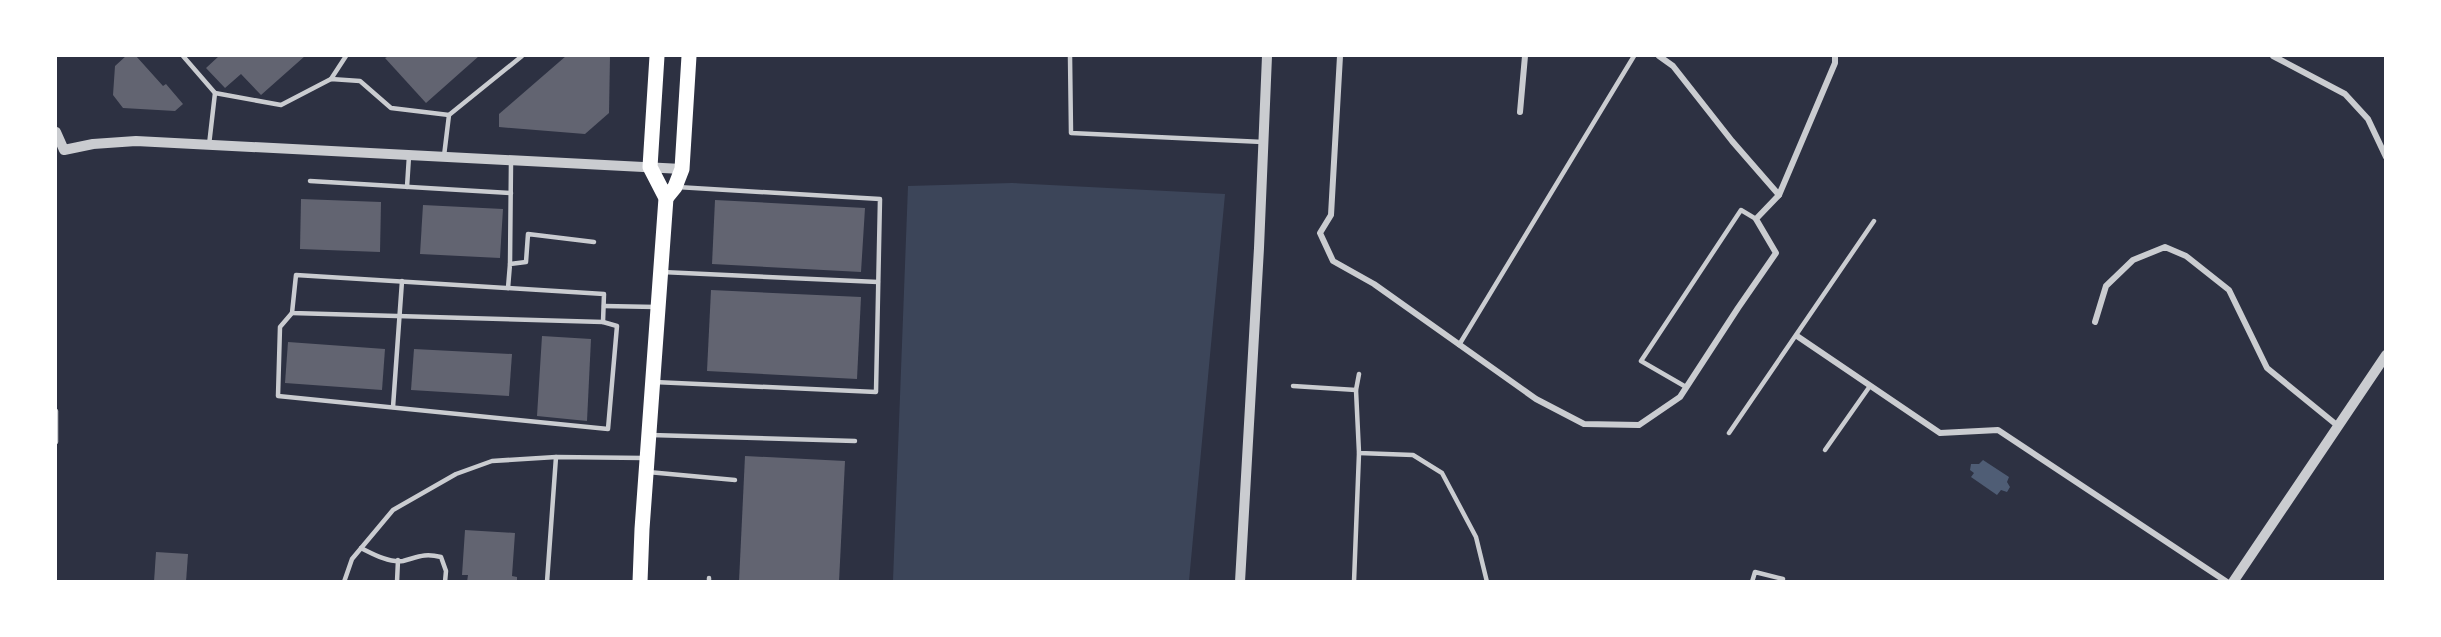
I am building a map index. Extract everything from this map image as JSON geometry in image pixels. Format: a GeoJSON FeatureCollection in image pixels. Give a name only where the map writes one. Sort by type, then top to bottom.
{"type":"FeatureCollection","features":[{"type":"Feature","properties":{"kind":"main road"},"geometry":{"type":"LineString","coordinates":[[657,56],[650,167],[670,192]]}},
{"type":"Feature","properties":{"kind":"main road"},"geometry":{"type":"LineString","coordinates":[[640,582],[646,465],[661,272],[670,192],[682,169],[689,56]]}},
{"type":"Feature","properties":{"kind":"street"},"geometry":{"type":"LineString","coordinates":[[1240,582],[1267,56]]}},
{"type":"Feature","properties":{"kind":"street"},"geometry":{"type":"LineString","coordinates":[[1340,56],[1331,215],[1320,233],[1333,261],[1374,284],[1536,399],[1584,424],[1639,425],[1680,398],[1776,253],[1756,219],[1779,195],[1835,63],[1835,56]]}},
{"type":"Feature","properties":{"kind":"street"},"geometry":{"type":"LineString","coordinates":[[1520,112],[1525,56]]}},
{"type":"Feature","properties":{"kind":"street"},"geometry":{"type":"LineString","coordinates":[[1659,56],[1673,66],[1732,141],[1779,195]]}},
{"type":"Feature","properties":{"kind":"street"},"geometry":{"type":"LineString","coordinates":[[2273,56],[2345,94],[2368,119],[2385,157]]}},
{"type":"Feature","properties":{"kind":"street"},"geometry":{"type":"LineString","coordinates":[[56,132],[60,152],[93,144],[136,141],[682,169]]}},
{"type":"Feature","properties":{"kind":"street"},"geometry":{"type":"LineString","coordinates":[[2095,322],[2106,286],[2133,260],[2164,247],[2186,256],[2229,290],[2267,368],[2338,426]]}},
{"type":"Feature","properties":{"kind":"street"},"geometry":{"type":"LineString","coordinates":[[1797,336],[1940,433],[1998,430],[2227,582]]}},
{"type":"Feature","properties":{"kind":"street"},"geometry":{"type":"LineString","coordinates":[[2233,582],[2385,355]]}},
{"type":"Feature","properties":{"kind":"lane"},"geometry":{"type":"LineString","coordinates":[[183,56],[215,93],[281,105],[331,79],[346,56]]}},
{"type":"Feature","properties":{"kind":"lane"},"geometry":{"type":"LineString","coordinates":[[443,158],[449,115],[522,56]]}},
{"type":"Feature","properties":{"kind":"lane"},"geometry":{"type":"LineString","coordinates":[[1070,56],[1071,133],[1263,142]]}},
{"type":"Feature","properties":{"kind":"lane"},"geometry":{"type":"LineString","coordinates":[[1460,345],[1634,56]]}},
{"type":"Feature","properties":{"kind":"lane"},"geometry":{"type":"LineString","coordinates":[[331,79],[360,81],[392,108],[449,115]]}},
{"type":"Feature","properties":{"kind":"lane"},"geometry":{"type":"LineString","coordinates":[[209,145],[215,93]]}},
{"type":"Feature","properties":{"kind":"lane"},"geometry":{"type":"LineString","coordinates":[[407,187],[409,156]]}},
{"type":"Feature","properties":{"kind":"lane"},"geometry":{"type":"LineString","coordinates":[[508,288],[511,162]]}},
{"type":"Feature","properties":{"kind":"lane"},"geometry":{"type":"LineString","coordinates":[[310,181],[511,193]]}},
{"type":"Feature","properties":{"kind":"lane"},"geometry":{"type":"LineString","coordinates":[[653,382],[876,392],[880,199],[670,192]]}},
{"type":"Feature","properties":{"kind":"lane"},"geometry":{"type":"LineString","coordinates":[[1686,387],[1641,361],[1741,210],[1756,219]]}},
{"type":"Feature","properties":{"kind":"lane"},"geometry":{"type":"LineString","coordinates":[[1729,433],[1874,221]]}},
{"type":"Feature","properties":{"kind":"lane"},"geometry":{"type":"LineString","coordinates":[[510,264],[526,262],[528,234],[594,242]]}},
{"type":"Feature","properties":{"kind":"lane"},"geometry":{"type":"LineString","coordinates":[[661,272],[878,282]]}},
{"type":"Feature","properties":{"kind":"lane"},"geometry":{"type":"LineString","coordinates":[[292,313],[603,322],[617,326],[608,429],[278,396],[280,327],[292,313],[296,275],[604,294],[603,322]]}},
{"type":"Feature","properties":{"kind":"lane"},"geometry":{"type":"LineString","coordinates":[[393,407],[402,281]]}},
{"type":"Feature","properties":{"kind":"lane"},"geometry":{"type":"LineString","coordinates":[[604,306],[658,307]]}},
{"type":"Feature","properties":{"kind":"lane"},"geometry":{"type":"LineString","coordinates":[[1354,582],[1359,453],[1356,390],[1359,374]]}},
{"type":"Feature","properties":{"kind":"lane"},"geometry":{"type":"LineString","coordinates":[[1293,386],[1356,390]]}},
{"type":"Feature","properties":{"kind":"lane"},"geometry":{"type":"LineString","coordinates":[[1825,450],[1870,386]]}},
{"type":"Feature","properties":{"kind":"lane"},"geometry":{"type":"LineString","coordinates":[[56,411],[56,441]]}},
{"type":"Feature","properties":{"kind":"lane"},"geometry":{"type":"LineString","coordinates":[[649,435],[855,441]]}},
{"type":"Feature","properties":{"kind":"lane"},"geometry":{"type":"LineString","coordinates":[[1359,453],[1413,455],[1442,473],[1476,537],[1487,582]]}},
{"type":"Feature","properties":{"kind":"lane"},"geometry":{"type":"LineString","coordinates":[[547,582],[556,457]]}},
{"type":"Feature","properties":{"kind":"lane"},"geometry":{"type":"LineString","coordinates":[[344,582],[352,559],[393,510],[456,474],[492,461],[556,457],[646,465],[735,480]]}},
{"type":"Feature","properties":{"kind":"lane"},"geometry":{"type":"LineString","coordinates":[[361,548],[378,556],[398,560],[414,556],[441,557],[446,571],[445,582]]}},
{"type":"Feature","properties":{"kind":"lane"},"geometry":{"type":"LineString","coordinates":[[397,582],[398,560]]}},
{"type":"Feature","properties":{"kind":"lane"},"geometry":{"type":"LineString","coordinates":[[1752,582],[1755,572],[1783,579],[1782,582]]}},
{"type":"Feature","properties":{"kind":"shaded area"},"geometry":{"type":"Polygon","coordinates":[[[1012,183],[1225,194],[1189,581],[893,581],[908,186],[1012,183]]]}},
{"type":"Feature","properties":{"kind":"shaded area"},"geometry":{"type":"Polygon","coordinates":[[[1983,460],[2009,477],[2007,482],[2010,487],[2007,492],[2001,490],[1997,495],[1971,477],[1974,473],[1970,470],[1971,464],[1979,464],[1983,460]]]}},
{"type":"Feature","properties":{"kind":"building"},"geometry":{"type":"Polygon","coordinates":[[[126,56],[136,56],[163,86],[166,84],[183,104],[175,111],[123,108],[113,95],[115,66],[126,56]]]}},
{"type":"Feature","properties":{"kind":"building"},"geometry":{"type":"Polygon","coordinates":[[[219,56],[305,56],[261,95],[241,74],[225,88],[206,68],[219,56]]]}},
{"type":"Feature","properties":{"kind":"building"},"geometry":{"type":"Polygon","coordinates":[[[389,56],[479,56],[426,103],[385,58],[389,56]]]}},
{"type":"Feature","properties":{"kind":"building"},"geometry":{"type":"Polygon","coordinates":[[[566,56],[610,56],[609,113],[585,134],[499,127],[499,114],[566,56]]]}},
{"type":"Feature","properties":{"kind":"building"},"geometry":{"type":"Polygon","coordinates":[[[301,199],[381,202],[380,252],[300,249],[301,199]]]}},
{"type":"Feature","properties":{"kind":"building"},"geometry":{"type":"Polygon","coordinates":[[[715,200],[865,208],[861,272],[712,264],[715,200]]]}},
{"type":"Feature","properties":{"kind":"building"},"geometry":{"type":"Polygon","coordinates":[[[423,205],[503,209],[500,258],[420,254],[423,205]]]}},
{"type":"Feature","properties":{"kind":"building"},"geometry":{"type":"Polygon","coordinates":[[[711,290],[861,297],[857,379],[707,371],[711,290]]]}},
{"type":"Feature","properties":{"kind":"building"},"geometry":{"type":"Polygon","coordinates":[[[542,336],[591,339],[587,421],[537,416],[542,336]]]}},
{"type":"Feature","properties":{"kind":"building"},"geometry":{"type":"Polygon","coordinates":[[[288,342],[385,349],[382,390],[285,383],[288,342]]]}},
{"type":"Feature","properties":{"kind":"building"},"geometry":{"type":"Polygon","coordinates":[[[414,349],[512,354],[509,396],[411,390],[414,349]]]}},
{"type":"Feature","properties":{"kind":"building"},"geometry":{"type":"Polygon","coordinates":[[[745,456],[845,461],[839,582],[739,582],[745,456]]]}},
{"type":"Feature","properties":{"kind":"building"},"geometry":{"type":"Polygon","coordinates":[[[465,530],[515,533],[512,576],[517,577],[517,582],[467,582],[468,575],[462,575],[465,530]]]}},
{"type":"Feature","properties":{"kind":"building"},"geometry":{"type":"Polygon","coordinates":[[[156,552],[188,554],[186,582],[154,582],[156,552]]]}}]}
